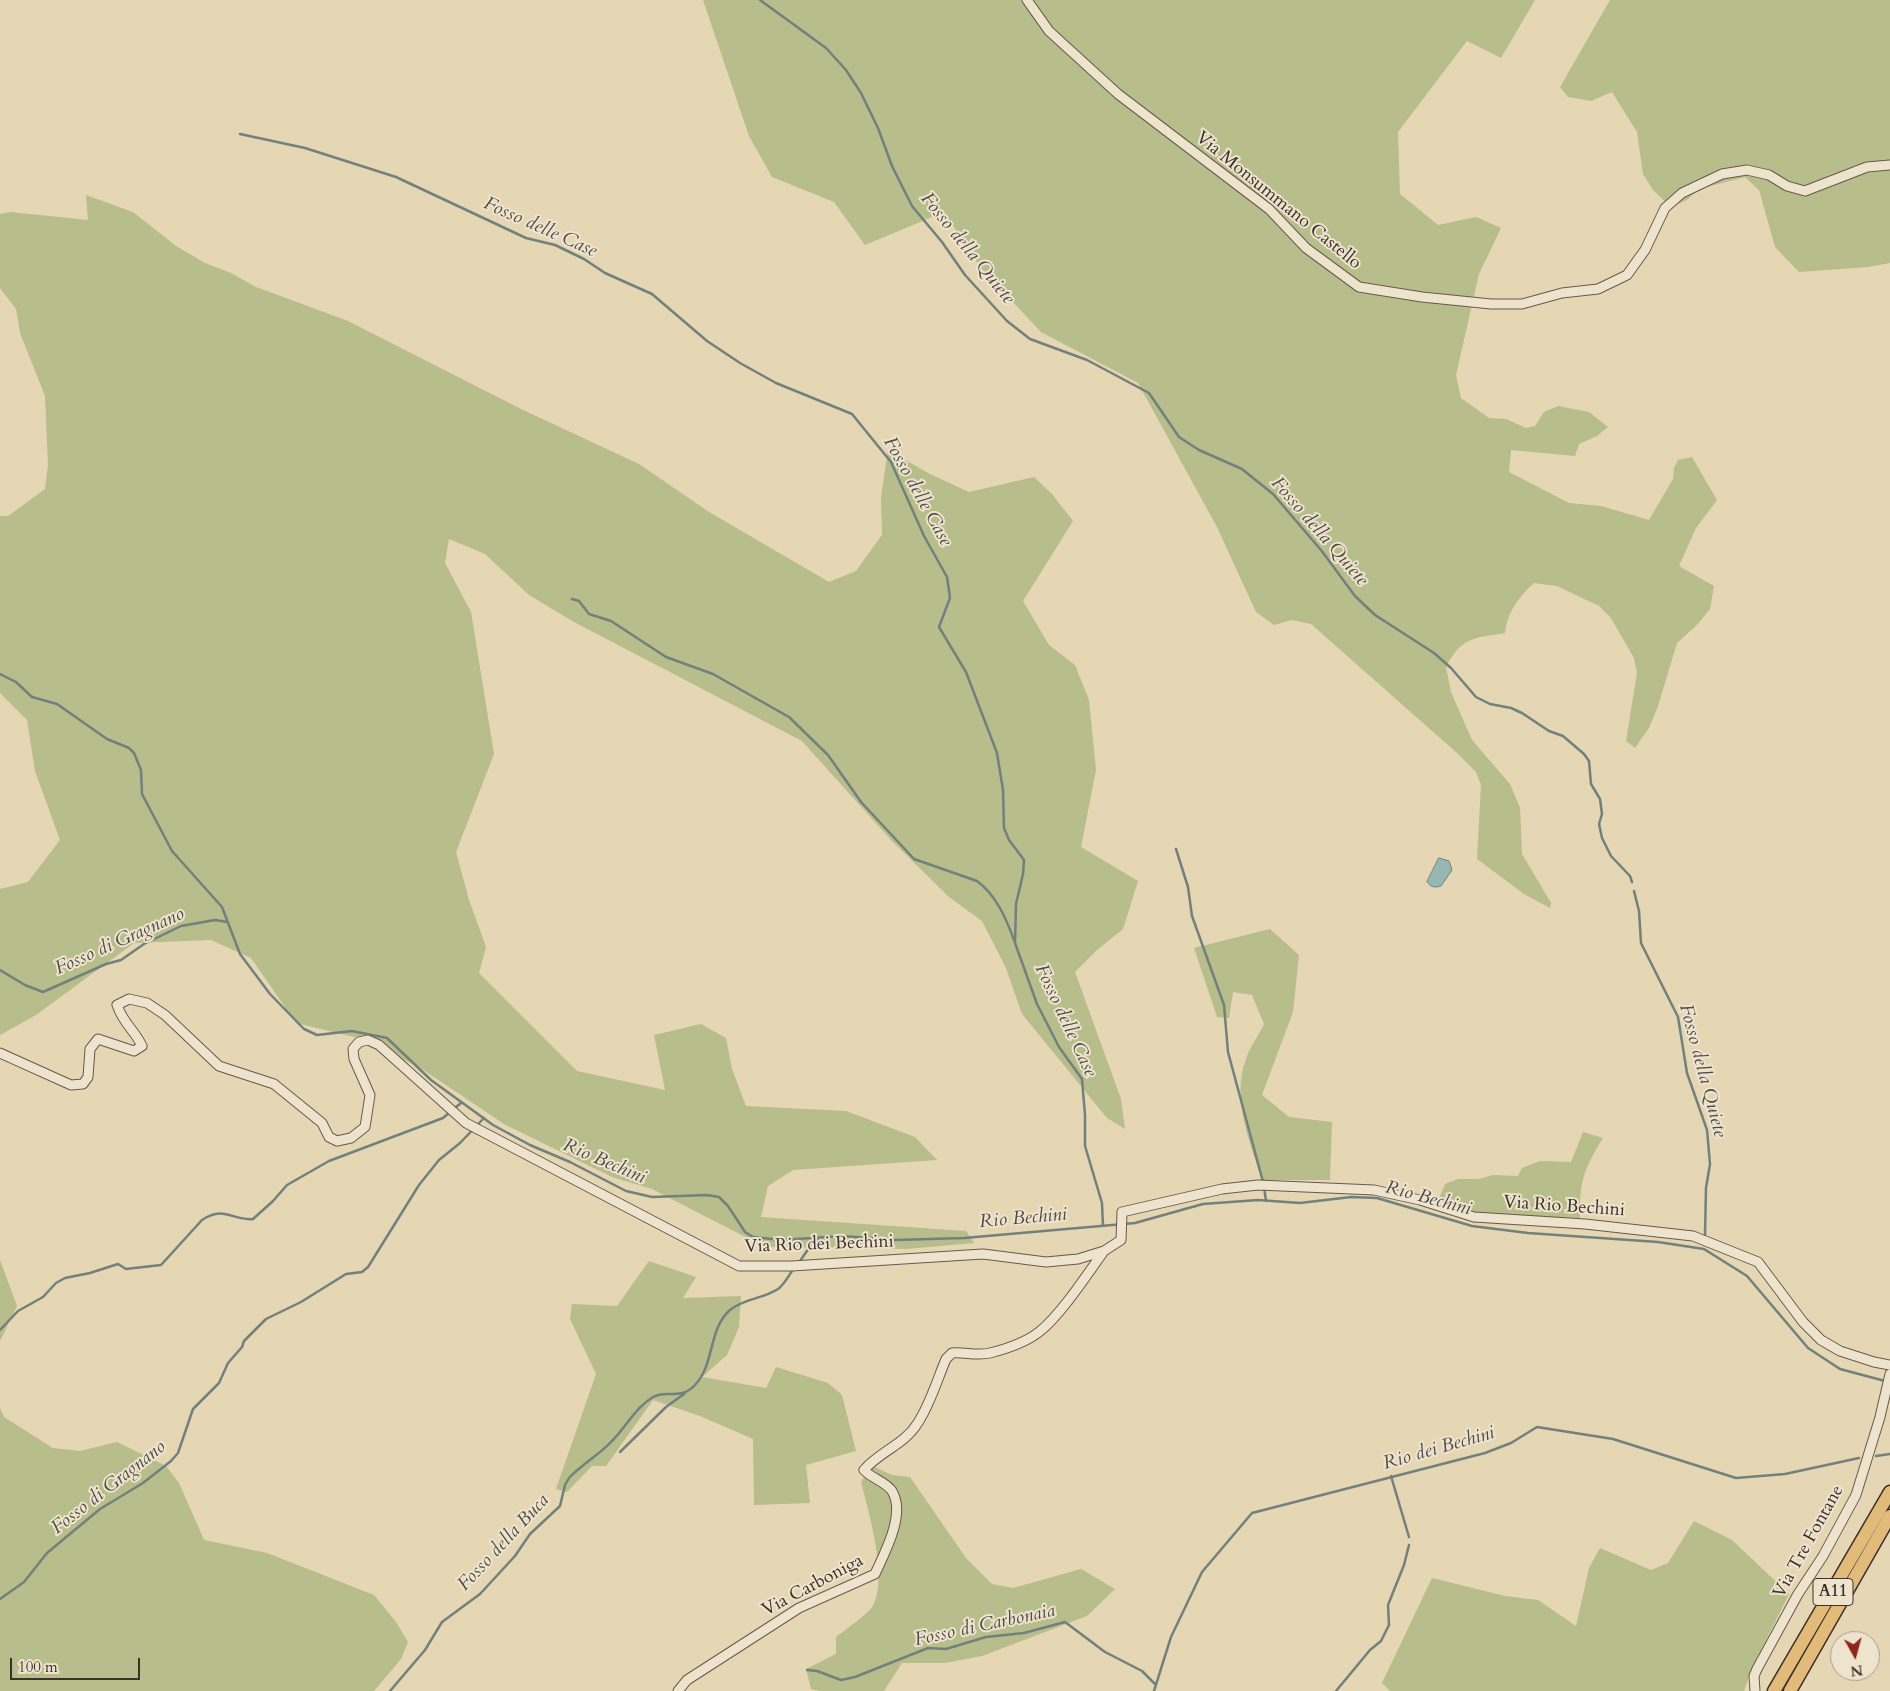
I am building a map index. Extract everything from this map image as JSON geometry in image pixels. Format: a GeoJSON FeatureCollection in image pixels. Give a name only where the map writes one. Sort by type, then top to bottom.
{"type":"FeatureCollection","features":[{"type":"Feature","properties":{"kind":"highway","name":"A11"},"geometry":{"type":"LineString","coordinates":[[1774,1691],[1890,1492]]}},
{"type":"Feature","properties":{"kind":"highway","name":"A11"},"geometry":{"type":"LineString","coordinates":[[1790,1691],[1890,1516]]}},
{"type":"Feature","properties":{"kind":"street","name":"Via Monsummano Castello"},"geometry":{"type":"LineString","coordinates":[[1027,0],[1049,31],[1118,94],[1269,209],[1306,248],[1359,287],[1422,297],[1491,304],[1522,304],[1562,293],[1598,289],[1627,275],[1645,250],[1665,208],[1682,193],[1722,174],[1747,170],[1769,175],[1788,186],[1805,191],[1867,168],[1890,165]]}},
{"type":"Feature","properties":{"kind":"street","name":"Via Rio dei Bechini"},"geometry":{"type":"LineString","coordinates":[[0,1054],[71,1085],[83,1084],[88,1077],[90,1049],[98,1039],[134,1051],[142,1046],[139,1039],[122,1020],[117,1005],[129,999],[146,1003],[166,1015],[219,1066],[274,1084],[305,1106],[322,1123],[329,1137],[337,1141],[351,1138],[365,1127],[370,1095],[354,1060],[353,1050],[359,1042],[368,1040],[378,1044],[410,1071],[466,1123],[739,1266],[792,1266],[983,1254],[1046,1262],[1078,1259],[1104,1251],[1121,1240],[1122,1229]]}},
{"type":"Feature","properties":{"kind":"street","name":"Via Rio Bechini"},"geometry":{"type":"LineString","coordinates":[[1122,1229],[1120,1218],[1122,1212],[1141,1206],[1222,1189],[1258,1185],[1374,1190],[1420,1200],[1474,1217],[1675,1232],[1726,1248],[1758,1262],[1793,1310],[1821,1340],[1840,1351],[1874,1362],[1890,1364]]}},
{"type":"Feature","properties":{"kind":"street","name":"Via Carboniga"},"geometry":{"type":"LineString","coordinates":[[678,1691],[687,1680],[800,1608],[875,1574],[894,1530],[896,1504],[891,1491],[871,1478],[864,1470],[874,1458],[898,1442],[917,1425],[946,1359],[952,1353],[976,1355],[990,1353],[1024,1341],[1040,1331],[1087,1275],[1104,1251]]}},
{"type":"Feature","properties":{"kind":"street","name":"Via Tre Fontane"},"geometry":{"type":"LineString","coordinates":[[1755,1691],[1754,1676],[1757,1669],[1856,1495],[1880,1416],[1890,1375]]}},
{"type":"Feature","properties":{"kind":"green space"},"geometry":{"type":"Polygon","coordinates":[[[703,0],[1535,0],[1501,58],[1467,41],[1398,132],[1400,194],[1438,225],[1476,217],[1501,228],[1479,274],[1456,375],[1461,398],[1489,418],[1506,419],[1526,428],[1535,426],[1544,412],[1558,406],[1589,412],[1608,427],[1597,436],[1579,444],[1575,456],[1511,450],[1509,472],[1569,503],[1601,506],[1649,520],[1673,479],[1674,468],[1678,460],[1692,457],[1717,500],[1696,528],[1679,566],[1714,586],[1710,609],[1697,625],[1677,643],[1658,706],[1649,728],[1635,748],[1626,741],[1637,673],[1634,658],[1611,618],[1599,606],[1557,586],[1534,583],[1515,605],[1508,618],[1505,633],[1477,638],[1463,644],[1446,667],[1451,692],[1472,740],[1510,784],[1520,808],[1522,854],[1551,903],[1550,908],[1524,894],[1477,859],[1481,785],[1476,772],[1311,624],[1292,620],[1274,625],[1256,612],[1217,527],[1138,383],[1041,332],[981,268],[944,212],[865,245],[834,202],[772,177],[749,136],[703,0]]]}},
{"type":"Feature","properties":{"kind":"green space"},"geometry":{"type":"Polygon","coordinates":[[[1610,0],[1890,0],[1890,263],[1868,267],[1799,272],[1775,247],[1759,190],[1745,177],[1699,189],[1687,200],[1671,207],[1653,190],[1643,174],[1637,132],[1612,92],[1591,101],[1568,97],[1560,87],[1610,0]]]}},
{"type":"Feature","properties":{"kind":"green space"},"geometry":{"type":"Polygon","coordinates":[[[86,195],[133,212],[176,246],[205,263],[231,273],[256,287],[348,321],[521,409],[639,464],[709,512],[829,582],[856,571],[882,535],[881,497],[888,450],[928,473],[969,492],[1034,477],[1052,494],[1073,521],[1023,601],[1049,645],[1075,665],[1089,700],[1096,770],[1081,847],[1138,881],[1123,929],[1097,950],[1075,972],[1121,1099],[1125,1129],[1107,1118],[1022,1014],[1006,968],[982,921],[949,897],[892,841],[802,741],[574,622],[529,595],[485,554],[449,539],[445,563],[471,612],[494,754],[456,852],[469,900],[486,947],[479,973],[577,1071],[665,1090],[654,1035],[701,1024],[726,1038],[732,1069],[746,1106],[846,1111],[915,1137],[937,1160],[793,1170],[768,1186],[761,1217],[966,1231],[974,1243],[906,1249],[765,1247],[652,1189],[612,1177],[504,1124],[419,1067],[358,1038],[296,1023],[251,958],[211,940],[134,943],[36,1015],[0,1035],[0,889],[28,882],[60,840],[35,771],[27,720],[0,693],[0,516],[8,516],[45,489],[48,465],[45,396],[20,333],[16,309],[0,288],[0,214],[10,212],[88,220],[86,195]]]}},
{"type":"Feature","properties":{"kind":"green space"},"geometry":{"type":"Polygon","coordinates":[[[1270,929],[1299,955],[1293,1012],[1262,1095],[1289,1117],[1332,1122],[1330,1180],[1262,1180],[1244,1120],[1240,1090],[1246,1059],[1264,1024],[1252,995],[1233,992],[1229,1018],[1217,1017],[1194,948],[1270,929]]]}},
{"type":"Feature","properties":{"kind":"green space"},"geometry":{"type":"Polygon","coordinates":[[[1583,1132],[1603,1138],[1584,1176],[1580,1195],[1580,1218],[1479,1215],[1438,1201],[1445,1184],[1458,1179],[1479,1179],[1493,1175],[1518,1176],[1522,1168],[1540,1161],[1571,1162],[1583,1132]]]}},
{"type":"Feature","properties":{"kind":"green space"},"geometry":{"type":"Polygon","coordinates":[[[0,1260],[17,1306],[0,1341],[0,1260]]]}},
{"type":"Feature","properties":{"kind":"green space"},"geometry":{"type":"Polygon","coordinates":[[[649,1261],[696,1277],[683,1298],[741,1296],[739,1327],[727,1355],[702,1377],[766,1388],[776,1367],[828,1383],[842,1395],[856,1451],[806,1465],[810,1503],[754,1505],[753,1439],[700,1416],[653,1400],[606,1466],[592,1466],[567,1492],[556,1489],[596,1374],[570,1319],[572,1304],[617,1306],[649,1261]]]}},
{"type":"Feature","properties":{"kind":"green space"},"geometry":{"type":"Polygon","coordinates":[[[0,1408],[4,1417],[53,1448],[80,1451],[117,1442],[166,1466],[179,1483],[204,1540],[267,1553],[374,1595],[396,1622],[408,1642],[401,1659],[374,1691],[0,1691],[0,1408]]]}},
{"type":"Feature","properties":{"kind":"green space"},"geometry":{"type":"Polygon","coordinates":[[[872,1466],[892,1475],[910,1477],[966,1558],[992,1584],[1013,1588],[1081,1569],[1115,1589],[1087,1616],[982,1656],[945,1663],[902,1663],[884,1691],[820,1691],[811,1689],[806,1669],[836,1654],[836,1637],[872,1608],[878,1591],[878,1560],[861,1482],[872,1466]]]}},
{"type":"Feature","properties":{"kind":"green space"},"geometry":{"type":"Polygon","coordinates":[[[1694,1521],[1732,1540],[1789,1594],[1752,1668],[1744,1691],[1390,1691],[1382,1683],[1432,1578],[1505,1596],[1538,1600],[1576,1626],[1589,1568],[1600,1548],[1651,1570],[1668,1563],[1694,1521]]]}},
{"type":"Feature","properties":{"kind":"water"},"geometry":{"type":"Polygon","coordinates":[[[1439,858],[1449,861],[1452,870],[1441,886],[1433,887],[1427,882],[1439,858]]]}},
{"type":"Feature","properties":{"kind":"waterway","name":"Fosso della Quiete"},"geometry":{"type":"LineString","coordinates":[[760,0],[826,48],[846,70],[861,93],[878,128],[892,166],[912,206],[942,242],[965,275],[1007,321],[1030,339],[1087,360],[1149,393],[1179,437],[1199,450],[1242,469],[1273,494],[1321,550],[1355,596],[1375,615],[1434,653],[1451,668],[1476,697],[1490,704],[1511,708],[1522,713],[1549,731],[1563,736],[1584,754],[1589,761],[1591,784],[1600,799],[1602,814],[1599,824],[1602,838],[1611,856],[1630,876],[1632,882]]}},
{"type":"Feature","properties":{"kind":"waterway","name":"Fosso delle Case"},"geometry":{"type":"LineString","coordinates":[[240,134],[305,148],[396,177],[526,238],[555,245],[584,259],[605,273],[652,294],[707,341],[740,363],[776,383],[852,414],[891,462],[924,536],[947,577],[950,598],[939,627],[966,672],[997,753],[1003,790],[1004,828],[1009,840],[1024,860],[1023,874],[1016,904],[1015,943],[1037,1004],[1059,1047],[1082,1079],[1085,1146],[1102,1203],[1103,1226]]}},
{"type":"Feature","properties":{"kind":"waterway"},"geometry":{"type":"LineString","coordinates":[[572,599],[579,601],[589,614],[611,621],[666,657],[713,674],[789,717],[828,755],[861,802],[914,859],[977,881],[984,887],[1000,908],[1014,940]]}},
{"type":"Feature","properties":{"kind":"waterway","name":"Rio Bechini"},"geometry":{"type":"LineString","coordinates":[[0,674],[16,682],[32,697],[57,704],[107,739],[129,748],[134,753],[141,770],[142,794],[172,851],[222,907],[240,954],[270,994],[304,1029],[317,1035],[352,1031],[387,1038],[431,1080],[493,1125],[626,1191],[652,1197],[707,1195],[719,1197],[728,1206],[745,1232],[753,1237],[781,1240],[842,1236],[896,1240],[964,1238],[1135,1223],[1203,1204],[1258,1200],[1300,1203],[1351,1197],[1377,1198],[1472,1226],[1528,1233],[1658,1242],[1704,1249],[1747,1276],[1808,1348],[1840,1369],[1885,1381]]}},
{"type":"Feature","properties":{"kind":"waterway"},"geometry":{"type":"LineString","coordinates":[[1176,849],[1188,887],[1192,916],[1224,1005],[1228,1052],[1263,1182]]}},
{"type":"Feature","properties":{"kind":"waterway","name":"Fosso della Quiete"},"geometry":{"type":"LineString","coordinates":[[1634,891],[1639,911],[1641,943],[1678,1017],[1687,1073],[1707,1130],[1710,1164],[1706,1188],[1705,1235]]}},
{"type":"Feature","properties":{"kind":"waterway","name":"Fosso di Gragnano"},"geometry":{"type":"LineString","coordinates":[[0,970],[25,985],[43,992],[106,964],[121,960],[144,944],[181,926],[215,920],[227,922]]}},
{"type":"Feature","properties":{"kind":"waterway"},"geometry":{"type":"LineString","coordinates":[[0,1330],[18,1311],[43,1297],[56,1283],[65,1278],[90,1273],[118,1264],[126,1269],[161,1265],[202,1220],[217,1214],[253,1219],[287,1185],[329,1161],[443,1118],[461,1103]]}},
{"type":"Feature","properties":{"kind":"waterway","name":"Fosso di Gragnano"},"geometry":{"type":"LineString","coordinates":[[0,1599],[24,1582],[47,1553],[100,1509],[143,1483],[171,1461],[178,1453],[193,1409],[219,1383],[228,1363],[242,1347],[244,1341],[266,1319],[301,1302],[346,1274],[362,1272],[368,1267],[419,1185],[439,1160],[460,1143],[484,1118]]}},
{"type":"Feature","properties":{"kind":"waterway"},"geometry":{"type":"LineString","coordinates":[[1264,1187],[1266,1201]]}},
{"type":"Feature","properties":{"kind":"waterway","name":"Fosso della Buca"},"geometry":{"type":"LineString","coordinates":[[798,1264],[811,1245],[818,1240]]}},
{"type":"Feature","properties":{"kind":"waterway","name":"Fosso della Buca"},"geometry":{"type":"LineString","coordinates":[[390,1691],[425,1650],[442,1622],[480,1594],[515,1556],[530,1534],[560,1506],[565,1485],[569,1478],[607,1446],[647,1401],[658,1395],[679,1394],[695,1385],[706,1367],[718,1327],[723,1318],[736,1306],[778,1289],[794,1268]]}},
{"type":"Feature","properties":{"kind":"waterway"},"geometry":{"type":"LineString","coordinates":[[620,1452],[666,1407],[684,1394]]}},
{"type":"Feature","properties":{"kind":"waterway","name":"Rio dei Bechini"},"geometry":{"type":"LineString","coordinates":[[1154,1691],[1171,1637],[1202,1572],[1252,1513],[1485,1453],[1511,1443],[1537,1427],[1613,1439],[1736,1478],[1785,1474],[1859,1458]]}},
{"type":"Feature","properties":{"kind":"waterway","name":"Rio dei Bechini"},"geometry":{"type":"LineString","coordinates":[[1876,1456],[1890,1454]]}},
{"type":"Feature","properties":{"kind":"waterway"},"geometry":{"type":"LineString","coordinates":[[1391,1476],[1409,1537]]}},
{"type":"Feature","properties":{"kind":"waterway"},"geometry":{"type":"LineString","coordinates":[[1336,1691],[1370,1650],[1381,1641],[1389,1625],[1388,1605],[1404,1565],[1409,1545]]}},
{"type":"Feature","properties":{"kind":"waterway","name":"Fosso di Carbonaia"},"geometry":{"type":"LineString","coordinates":[[807,1670],[817,1671],[841,1680],[855,1677],[928,1648],[946,1649],[986,1637],[1024,1633],[1065,1622],[1105,1652],[1142,1671],[1155,1684]]}}]}
